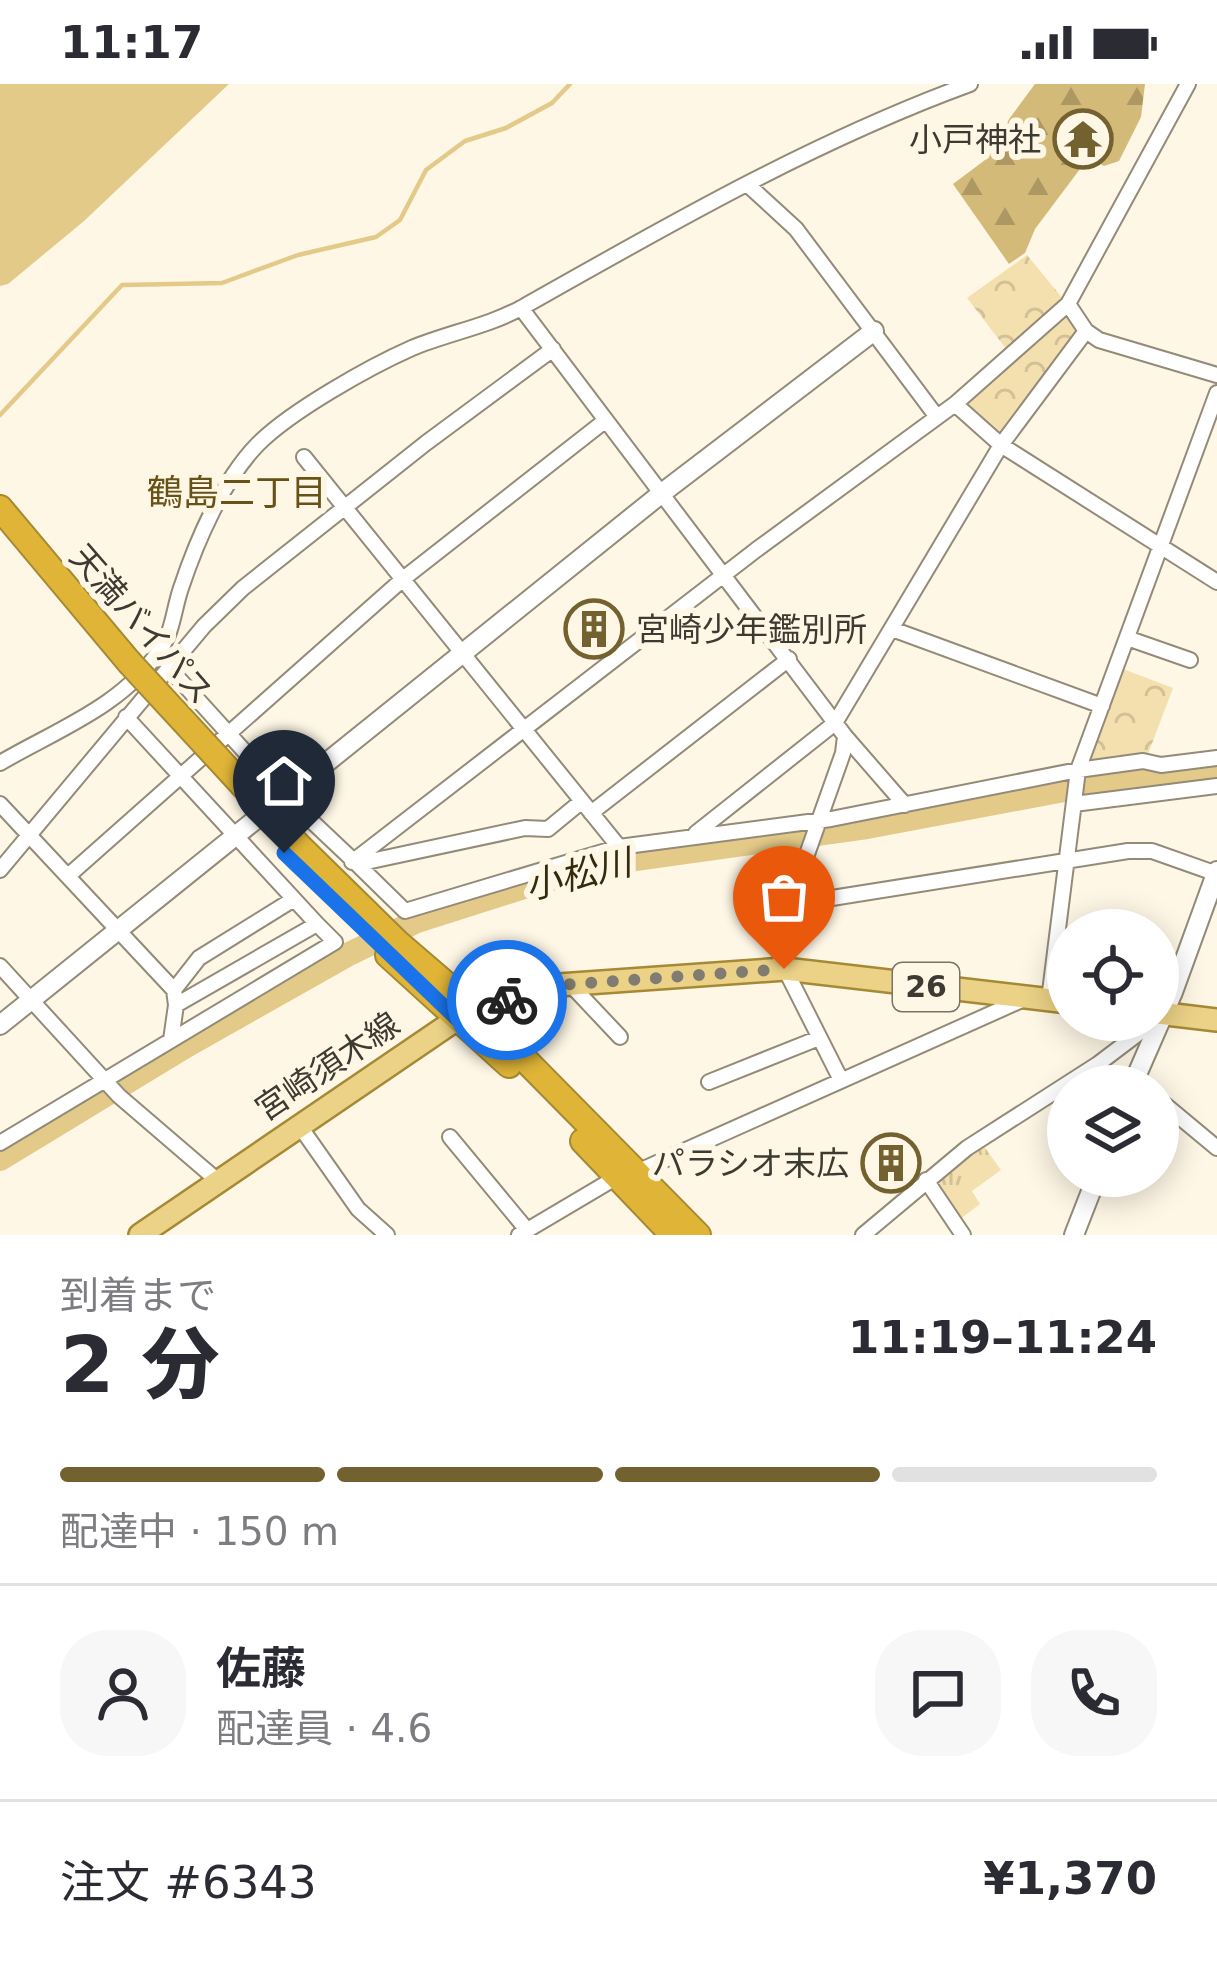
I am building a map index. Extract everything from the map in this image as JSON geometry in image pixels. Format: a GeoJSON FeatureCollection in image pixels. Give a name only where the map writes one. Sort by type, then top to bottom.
{"type":"FeatureCollection","features":[{"type":"Feature","properties":{"kind":"highway","name":"天満バイパス"},"geometry":{"type":"LineString","coordinates":[[0,508],[86,624]]}},
{"type":"Feature","properties":{"kind":"highway","name":"天満バイパス"},"geometry":{"type":"LineString","coordinates":[[0,533],[291,848],[627,1175],[698,1235]]}},
{"type":"Feature","properties":{"kind":"highway","name":"天満バイパス"},"geometry":{"type":"LineString","coordinates":[[627,1175],[673,1235]]}},
{"type":"Feature","properties":{"kind":"main road","name":"宮崎須木線"},"geometry":{"type":"LineString","coordinates":[[140,1235],[466,1014],[570,984],[784,969],[1047,1000]]}},
{"type":"Feature","properties":{"kind":"main road"},"geometry":{"type":"LineString","coordinates":[[1179,1017],[1217,1020]]}},
{"type":"Feature","properties":{"kind":"street"},"geometry":{"type":"LineString","coordinates":[[0,763],[111,701],[152,661],[164,644],[182,586],[225,490],[259,443],[317,400],[412,348],[521,308],[653,232],[898,110],[970,84]]}},
{"type":"Feature","properties":{"kind":"street"},"geometry":{"type":"LineString","coordinates":[[354,863],[725,574],[955,404],[1068,304],[1188,84]]}},
{"type":"Feature","properties":{"kind":"street"},"geometry":{"type":"LineString","coordinates":[[747,184],[796,230],[937,417]]}},
{"type":"Feature","properties":{"kind":"street"},"geometry":{"type":"LineString","coordinates":[[1068,304],[1086,331],[1099,340],[1217,375]]}},
{"type":"Feature","properties":{"kind":"street"},"geometry":{"type":"LineString","coordinates":[[521,308],[840,729],[904,805]]}},
{"type":"Feature","properties":{"kind":"street"},"geometry":{"type":"LineString","coordinates":[[0,1025],[662,493],[874,331]]}},
{"type":"Feature","properties":{"kind":"street"},"geometry":{"type":"LineString","coordinates":[[841,1080],[784,969],[778,936],[819,821],[840,729],[892,629],[1000,445],[1086,331]]}},
{"type":"Feature","properties":{"kind":"street"},"geometry":{"type":"LineString","coordinates":[[0,870],[126,717],[243,588],[553,349]]}},
{"type":"Feature","properties":{"kind":"street"},"geometry":{"type":"LineString","coordinates":[[1064,909],[1078,770],[1217,393]]}},
{"type":"Feature","properties":{"kind":"street"},"geometry":{"type":"LineString","coordinates":[[955,404],[1000,445],[1217,582]]}},
{"type":"Feature","properties":{"kind":"street"},"geometry":{"type":"LineString","coordinates":[[68,876],[404,579],[606,420]]}},
{"type":"Feature","properties":{"kind":"street"},"geometry":{"type":"LineString","coordinates":[[304,457],[619,847]]}},
{"type":"Feature","properties":{"kind":"street"},"geometry":{"type":"LineString","coordinates":[[892,629],[1102,706]]}},
{"type":"Feature","properties":{"kind":"street"},"geometry":{"type":"LineString","coordinates":[[1127,638],[1190,660]]}},
{"type":"Feature","properties":{"kind":"street"},"geometry":{"type":"LineString","coordinates":[[354,863],[525,828],[548,829],[586,807],[789,659]]}},
{"type":"Feature","properties":{"kind":"street"},"geometry":{"type":"LineString","coordinates":[[169,668],[285,796],[405,911],[619,847],[819,821],[1078,770],[1217,758]]}},
{"type":"Feature","properties":{"kind":"street"},"geometry":{"type":"LineString","coordinates":[[0,1143],[335,943],[126,717]]}},
{"type":"Feature","properties":{"kind":"street"},"geometry":{"type":"LineString","coordinates":[[694,835],[840,729]]}},
{"type":"Feature","properties":{"kind":"street"},"geometry":{"type":"LineString","coordinates":[[1074,804],[1217,786]]}},
{"type":"Feature","properties":{"kind":"street"},"geometry":{"type":"LineString","coordinates":[[0,804],[175,997]]}},
{"type":"Feature","properties":{"kind":"street"},"geometry":{"type":"LineString","coordinates":[[788,905],[1152,851],[1217,873],[1179,967]]}},
{"type":"Feature","properties":{"kind":"street"},"geometry":{"type":"LineString","coordinates":[[171,1040],[175,997],[199,958],[293,899]]}},
{"type":"Feature","properties":{"kind":"street"},"geometry":{"type":"LineString","coordinates":[[175,997],[317,924]]}},
{"type":"Feature","properties":{"kind":"street"},"geometry":{"type":"LineString","coordinates":[[0,966],[119,1096],[218,1181]]}},
{"type":"Feature","properties":{"kind":"street"},"geometry":{"type":"LineString","coordinates":[[570,984],[620,1036]]}},
{"type":"Feature","properties":{"kind":"street"},"geometry":{"type":"LineString","coordinates":[[449,1137],[523,1233],[627,1175],[1024,999]]}},
{"type":"Feature","properties":{"kind":"street"},"geometry":{"type":"LineString","coordinates":[[709,1082],[819,1038]]}},
{"type":"Feature","properties":{"kind":"street"},"geometry":{"type":"LineString","coordinates":[[863,1235],[926,1180],[1123,1041]]}},
{"type":"Feature","properties":{"kind":"street"},"geometry":{"type":"LineString","coordinates":[[1179,1116],[1217,1148]]}},
{"type":"Feature","properties":{"kind":"street"},"geometry":{"type":"LineString","coordinates":[[298,1125],[358,1209],[387,1235]]}},
{"type":"Feature","properties":{"kind":"street"},"geometry":{"type":"LineString","coordinates":[[926,1180],[963,1235]]}},
{"type":"Feature","properties":{"kind":"street"},"geometry":{"type":"LineString","coordinates":[[1074,1235],[1089,1197]]}},
{"type":"Feature","properties":{"kind":"green space"},"geometry":{"type":"Polygon","coordinates":[[[1035,84],[1145,84],[1141,117],[1119,161],[1104,166],[1089,157],[1035,229],[1025,253],[1009,264],[953,184],[999,143],[1009,119],[1035,84]]]}},
{"type":"Feature","properties":{"kind":"green space"},"geometry":{"type":"Polygon","coordinates":[[[1027,255],[1064,300],[1007,350],[967,298],[1027,255]]]}},
{"type":"Feature","properties":{"kind":"green space"},"geometry":{"type":"Polygon","coordinates":[[[1064,316],[1080,331],[1005,431],[997,432],[966,403],[1064,316]]]}},
{"type":"Feature","properties":{"kind":"green space"},"geometry":{"type":"Polygon","coordinates":[[[1123,669],[1173,688],[1148,754],[1094,762],[1090,757],[1123,669]]]}},
{"type":"Feature","properties":{"kind":"green space"},"geometry":{"type":"Polygon","coordinates":[[[983,1145],[1001,1170],[972,1191],[980,1204],[960,1219],[933,1181],[983,1145]]]}},
{"type":"Feature","properties":{"kind":"shaded area"},"geometry":{"type":"Polygon","coordinates":[[[0,84],[229,84],[84,221],[0,286],[0,84]]]}},
{"type":"Feature","properties":{"kind":"waterway"},"geometry":{"type":"LineString","coordinates":[[0,415],[122,285],[222,283],[298,255],[376,237],[400,220],[426,170],[465,141],[506,128],[552,103],[570,84]]}},
{"type":"Feature","properties":{"kind":"waterway","name":"小松川"},"geometry":{"type":"LineString","coordinates":[[0,1159],[347,955],[417,921],[527,886],[621,861],[867,827],[1064,790],[1217,774]]}},
{"type":"Feature","properties":{"kind":"way so far"},"geometry":{"type":"LineString","coordinates":[[507,1000],[560,985],[784,969]]}},
{"type":"Feature","properties":{"kind":"place","name":"小戸神社"},"geometry":{"type":"Point","coordinates":[1083,139]}},
{"type":"Feature","properties":{"kind":"place","name":"宮崎少年鑑別所"},"geometry":{"type":"Point","coordinates":[594,629]}},
{"type":"Feature","properties":{"kind":"place","name":"パラシオ末広"},"geometry":{"type":"Point","coordinates":[891,1163]}},
{"type":"Feature","properties":{"kind":"district","name":"鶴島二丁目"},"geometry":{"type":"Point","coordinates":[237,492]}},
{"type":"Feature","properties":{"kind":"route"},"geometry":{"type":"LineString","coordinates":[[284,853],[457,1019],[507,1000]]}}]}
